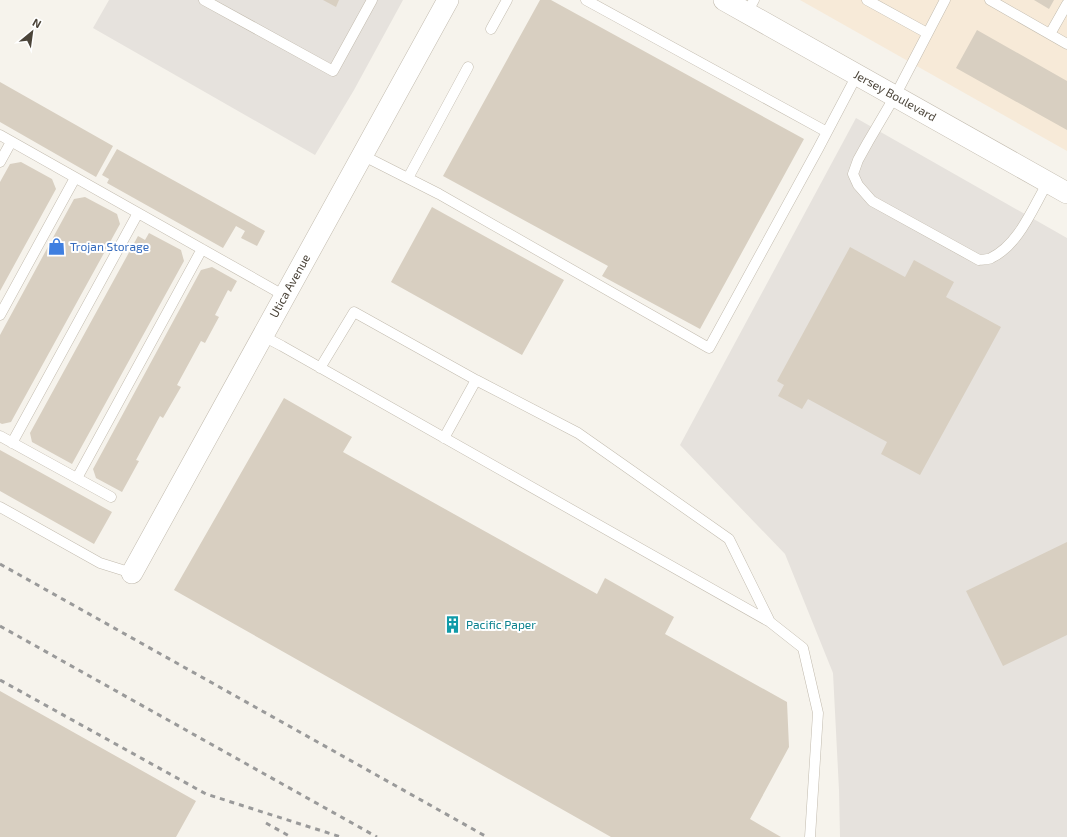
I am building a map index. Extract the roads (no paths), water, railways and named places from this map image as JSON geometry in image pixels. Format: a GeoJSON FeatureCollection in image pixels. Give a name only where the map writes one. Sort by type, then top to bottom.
{"type":"FeatureCollection","features":[{"type":"Feature","properties":{"kind":"street","name":"Utica Avenue"},"geometry":{"type":"LineString","coordinates":[[132,573],[448,0]]}},
{"type":"Feature","properties":{"kind":"street","name":"Jersey Boulevard"},"geometry":{"type":"LineString","coordinates":[[724,0],[751,6],[857,75],[1067,193]]}},
{"type":"Feature","properties":{"kind":"lane"},"geometry":{"type":"LineString","coordinates":[[204,0],[333,71],[372,0]]}},
{"type":"Feature","properties":{"kind":"lane"},"geometry":{"type":"LineString","coordinates":[[491,29],[507,0]]}},
{"type":"Feature","properties":{"kind":"lane"},"geometry":{"type":"LineString","coordinates":[[586,0],[827,132]]}},
{"type":"Feature","properties":{"kind":"lane"},"geometry":{"type":"LineString","coordinates":[[867,0],[927,33]]}},
{"type":"Feature","properties":{"kind":"lane"},"geometry":{"type":"LineString","coordinates":[[945,0],[895,96],[858,160],[853,174],[858,185],[872,201],[979,260],[990,259],[1008,247],[1020,231],[1048,182]]}},
{"type":"Feature","properties":{"kind":"lane"},"geometry":{"type":"LineString","coordinates":[[990,0],[1067,44]]}},
{"type":"Feature","properties":{"kind":"lane"},"geometry":{"type":"LineString","coordinates":[[1050,34],[1067,4]]}},
{"type":"Feature","properties":{"kind":"lane"},"geometry":{"type":"LineString","coordinates":[[408,178],[468,67]]}},
{"type":"Feature","properties":{"kind":"lane"},"geometry":{"type":"LineString","coordinates":[[362,155],[440,194],[709,348],[857,75]]}},
{"type":"Feature","properties":{"kind":"lane"},"geometry":{"type":"LineString","coordinates":[[0,135],[285,296]]}},
{"type":"Feature","properties":{"kind":"lane"},"geometry":{"type":"LineString","coordinates":[[0,162],[11,142]]}},
{"type":"Feature","properties":{"kind":"lane"},"geometry":{"type":"LineString","coordinates":[[0,315],[75,178]]}},
{"type":"Feature","properties":{"kind":"lane"},"geometry":{"type":"LineString","coordinates":[[12,442],[138,213]]}},
{"type":"Feature","properties":{"kind":"lane"},"geometry":{"type":"LineString","coordinates":[[77,478],[202,249]]}},
{"type":"Feature","properties":{"kind":"lane"},"geometry":{"type":"LineString","coordinates":[[320,368],[354,312],[476,380],[578,433],[729,539],[770,622]]}},
{"type":"Feature","properties":{"kind":"lane"},"geometry":{"type":"LineString","coordinates":[[263,336],[770,622],[804,648],[818,713],[810,837]]}},
{"type":"Feature","properties":{"kind":"lane"},"geometry":{"type":"LineString","coordinates":[[444,438],[476,380]]}},
{"type":"Feature","properties":{"kind":"lane"},"geometry":{"type":"LineString","coordinates":[[0,436],[111,497]]}},
{"type":"Feature","properties":{"kind":"lane"},"geometry":{"type":"LineString","coordinates":[[0,507],[100,563],[132,573]]}},
{"type":"Feature","properties":{"kind":"railway"},"geometry":{"type":"LineString","coordinates":[[0,564],[487,837]]}},
{"type":"Feature","properties":{"kind":"railway"},"geometry":{"type":"LineString","coordinates":[[0,626],[377,837]]}},
{"type":"Feature","properties":{"kind":"railway"},"geometry":{"type":"LineString","coordinates":[[0,680],[206,794],[341,837]]}},
{"type":"Feature","properties":{"kind":"railway"},"geometry":{"type":"LineString","coordinates":[[266,823],[291,837]]}},
{"type":"Feature","properties":{"kind":"place","name":"Trojan Storage"},"geometry":{"type":"Point","coordinates":[57,247]}},
{"type":"Feature","properties":{"kind":"place","name":"Pacific Paper"},"geometry":{"type":"Point","coordinates":[453,625]}}]}
